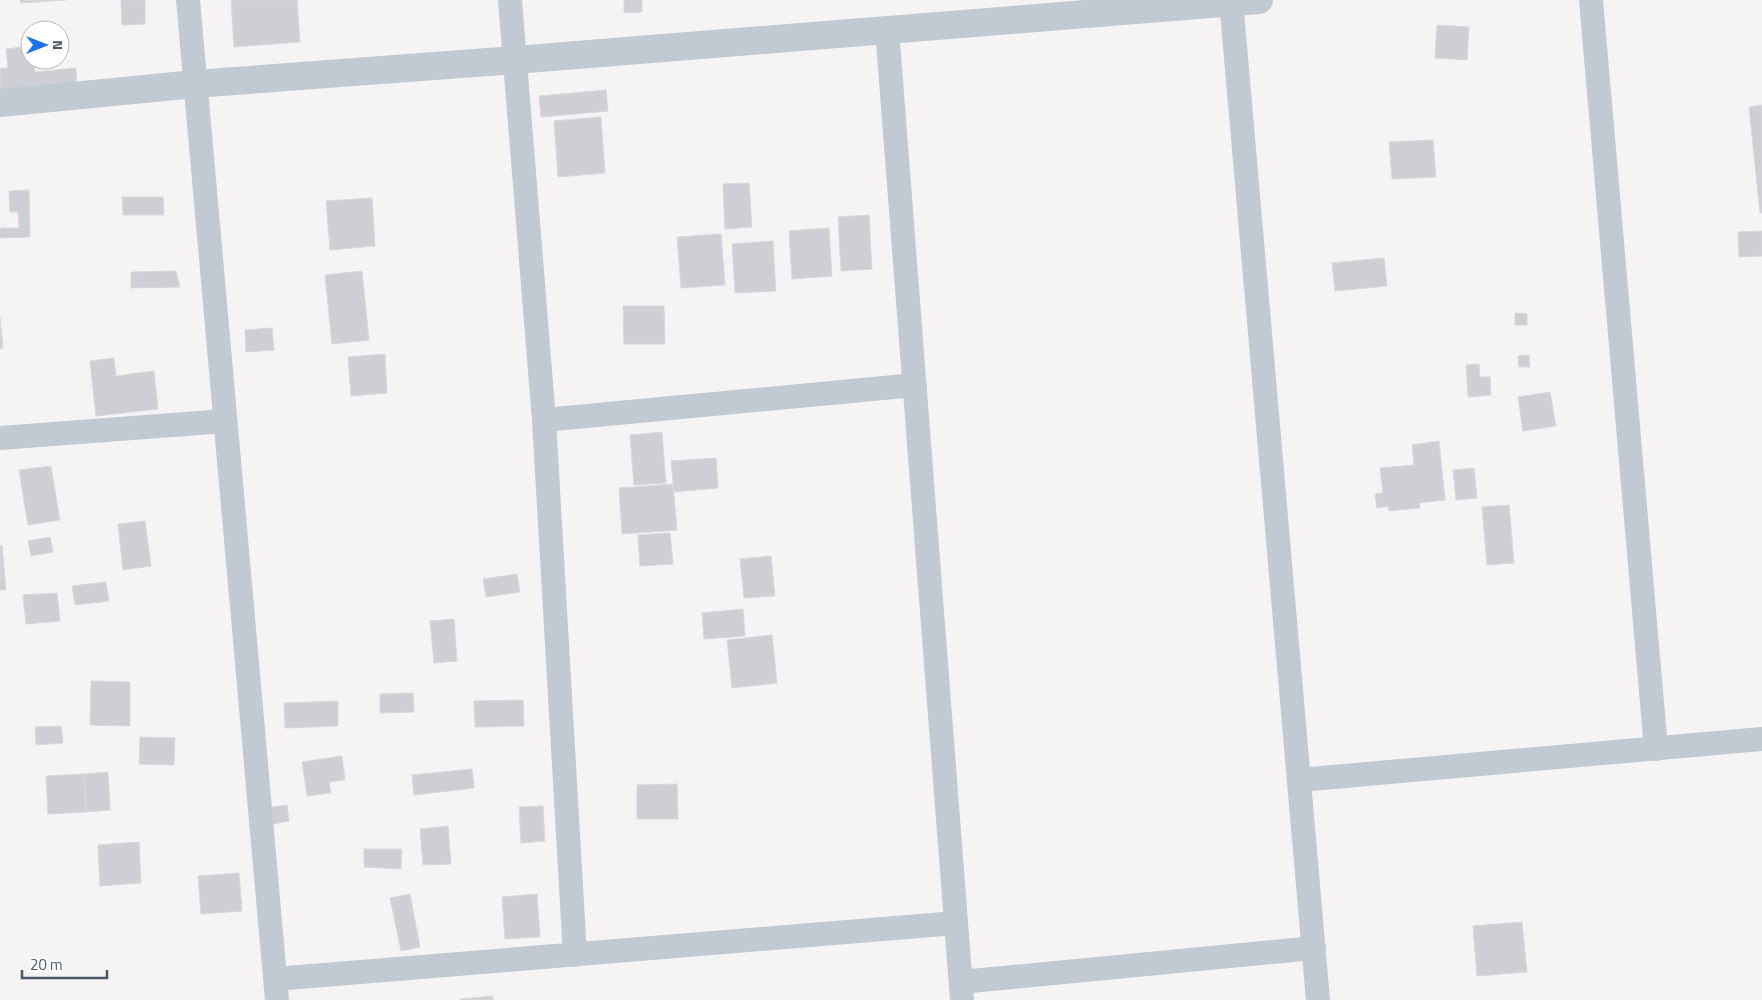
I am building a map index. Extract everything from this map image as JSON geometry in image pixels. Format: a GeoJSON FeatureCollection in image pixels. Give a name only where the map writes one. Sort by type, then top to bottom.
{"type":"FeatureCollection","features":[{"type":"Feature","properties":{"kind":"street"},"geometry":{"type":"LineString","coordinates":[[188,0],[276,990],[575,955],[956,923]]}},
{"type":"Feature","properties":{"kind":"street"},"geometry":{"type":"LineString","coordinates":[[510,0],[544,420],[575,955]]}},
{"type":"Feature","properties":{"kind":"street"},"geometry":{"type":"LineString","coordinates":[[0,103],[195,84],[1259,0]]}},
{"type":"Feature","properties":{"kind":"street"},"geometry":{"type":"LineString","coordinates":[[1590,0],[1656,749]]}},
{"type":"Feature","properties":{"kind":"street"},"geometry":{"type":"LineString","coordinates":[[1231,1],[1318,1000]]}},
{"type":"Feature","properties":{"kind":"street"},"geometry":{"type":"LineString","coordinates":[[887,29],[961,991],[1314,948]]}},
{"type":"Feature","properties":{"kind":"street"},"geometry":{"type":"LineString","coordinates":[[544,420],[914,385]]}},
{"type":"Feature","properties":{"kind":"street"},"geometry":{"type":"LineString","coordinates":[[0,438],[226,421]]}},
{"type":"Feature","properties":{"kind":"street"},"geometry":{"type":"LineString","coordinates":[[1299,780],[1762,739]]}},
{"type":"Feature","properties":{"kind":"building"},"geometry":{"type":"Polygon","coordinates":[[[20,0],[66,0],[21,3],[20,0]]]}},
{"type":"Feature","properties":{"kind":"building"},"geometry":{"type":"Polygon","coordinates":[[[121,0],[145,0],[145,24],[122,25],[121,0]]]}},
{"type":"Feature","properties":{"kind":"building"},"geometry":{"type":"Polygon","coordinates":[[[231,0],[297,0],[300,42],[234,47],[231,0]]]}},
{"type":"Feature","properties":{"kind":"building"},"geometry":{"type":"Polygon","coordinates":[[[624,0],[642,0],[642,12],[624,13],[624,0]]]}},
{"type":"Feature","properties":{"kind":"building"},"geometry":{"type":"Polygon","coordinates":[[[1437,25],[1469,27],[1467,60],[1435,58],[1437,25]]]}},
{"type":"Feature","properties":{"kind":"building"},"geometry":{"type":"Polygon","coordinates":[[[20,47],[20,70],[35,70],[35,72],[76,68],[77,87],[0,94],[0,69],[8,68],[6,49],[20,47]]]}},
{"type":"Feature","properties":{"kind":"building"},"geometry":{"type":"Polygon","coordinates":[[[606,90],[608,111],[541,117],[539,96],[606,90]]]}},
{"type":"Feature","properties":{"kind":"building"},"geometry":{"type":"Polygon","coordinates":[[[1762,105],[1762,213],[1760,213],[1749,107],[1762,105]]]}},
{"type":"Feature","properties":{"kind":"building"},"geometry":{"type":"Polygon","coordinates":[[[601,117],[605,173],[558,177],[554,121],[601,117]]]}},
{"type":"Feature","properties":{"kind":"building"},"geometry":{"type":"Polygon","coordinates":[[[1433,140],[1436,177],[1392,179],[1389,142],[1433,140]]]}},
{"type":"Feature","properties":{"kind":"building"},"geometry":{"type":"Polygon","coordinates":[[[749,183],[752,227],[725,229],[723,184],[749,183]]]}},
{"type":"Feature","properties":{"kind":"building"},"geometry":{"type":"Polygon","coordinates":[[[29,190],[30,237],[0,238],[0,228],[19,228],[18,212],[10,212],[9,191],[29,190]]]}},
{"type":"Feature","properties":{"kind":"building"},"geometry":{"type":"Polygon","coordinates":[[[122,197],[163,197],[164,215],[123,215],[122,197]]]}},
{"type":"Feature","properties":{"kind":"building"},"geometry":{"type":"Polygon","coordinates":[[[372,198],[375,246],[330,250],[326,201],[372,198]]]}},
{"type":"Feature","properties":{"kind":"building"},"geometry":{"type":"Polygon","coordinates":[[[869,215],[872,269],[841,271],[838,217],[869,215]]]}},
{"type":"Feature","properties":{"kind":"building"},"geometry":{"type":"Polygon","coordinates":[[[829,228],[832,276],[792,279],[789,231],[829,228]]]}},
{"type":"Feature","properties":{"kind":"building"},"geometry":{"type":"Polygon","coordinates":[[[1762,231],[1762,256],[1739,257],[1738,232],[1762,231]]]}},
{"type":"Feature","properties":{"kind":"building"},"geometry":{"type":"Polygon","coordinates":[[[721,234],[725,285],[681,288],[677,237],[721,234]]]}},
{"type":"Feature","properties":{"kind":"building"},"geometry":{"type":"Polygon","coordinates":[[[773,241],[776,291],[735,293],[732,244],[773,241]]]}},
{"type":"Feature","properties":{"kind":"building"},"geometry":{"type":"Polygon","coordinates":[[[1384,258],[1387,286],[1335,291],[1332,263],[1384,258]]]}},
{"type":"Feature","properties":{"kind":"building"},"geometry":{"type":"Polygon","coordinates":[[[176,271],[180,287],[131,288],[131,272],[176,271]]]}},
{"type":"Feature","properties":{"kind":"building"},"geometry":{"type":"Polygon","coordinates":[[[362,271],[369,340],[332,344],[325,275],[362,271]]]}},
{"type":"Feature","properties":{"kind":"building"},"geometry":{"type":"Polygon","coordinates":[[[623,306],[664,306],[665,344],[624,344],[623,306]]]}},
{"type":"Feature","properties":{"kind":"building"},"geometry":{"type":"Polygon","coordinates":[[[1515,313],[1527,314],[1527,325],[1515,325],[1515,313]]]}},
{"type":"Feature","properties":{"kind":"building"},"geometry":{"type":"Polygon","coordinates":[[[0,317],[3,348],[0,349],[0,317]]]}},
{"type":"Feature","properties":{"kind":"building"},"geometry":{"type":"Polygon","coordinates":[[[272,328],[274,350],[246,352],[245,330],[272,328]]]}},
{"type":"Feature","properties":{"kind":"building"},"geometry":{"type":"Polygon","coordinates":[[[385,354],[387,393],[351,396],[348,357],[385,354]]]}},
{"type":"Feature","properties":{"kind":"building"},"geometry":{"type":"Polygon","coordinates":[[[1529,355],[1530,367],[1519,367],[1518,356],[1529,355]]]}},
{"type":"Feature","properties":{"kind":"building"},"geometry":{"type":"Polygon","coordinates":[[[114,358],[116,376],[154,371],[158,409],[96,416],[90,361],[114,358]]]}},
{"type":"Feature","properties":{"kind":"building"},"geometry":{"type":"Polygon","coordinates":[[[1479,364],[1480,377],[1490,377],[1491,395],[1468,397],[1466,365],[1479,364]]]}},
{"type":"Feature","properties":{"kind":"building"},"geometry":{"type":"Polygon","coordinates":[[[1550,392],[1556,426],[1523,431],[1518,397],[1550,392]]]}},
{"type":"Feature","properties":{"kind":"building"},"geometry":{"type":"Polygon","coordinates":[[[662,432],[666,483],[634,485],[630,435],[662,432]]]}},
{"type":"Feature","properties":{"kind":"building"},"geometry":{"type":"Polygon","coordinates":[[[1439,441],[1445,500],[1419,503],[1420,508],[1389,511],[1388,506],[1377,508],[1375,494],[1383,493],[1380,468],[1414,465],[1412,445],[1439,441]]]}},
{"type":"Feature","properties":{"kind":"building"},"geometry":{"type":"Polygon","coordinates":[[[716,458],[718,488],[674,492],[671,461],[716,458]]]}},
{"type":"Feature","properties":{"kind":"building"},"geometry":{"type":"Polygon","coordinates":[[[51,466],[60,520],[28,525],[19,470],[51,466]]]}},
{"type":"Feature","properties":{"kind":"building"},"geometry":{"type":"Polygon","coordinates":[[[1474,468],[1477,498],[1456,500],[1453,470],[1474,468]]]}},
{"type":"Feature","properties":{"kind":"building"},"geometry":{"type":"Polygon","coordinates":[[[673,484],[677,530],[622,534],[619,488],[673,484]]]}},
{"type":"Feature","properties":{"kind":"building"},"geometry":{"type":"Polygon","coordinates":[[[1509,505],[1514,563],[1487,565],[1482,507],[1509,505]]]}},
{"type":"Feature","properties":{"kind":"building"},"geometry":{"type":"Polygon","coordinates":[[[145,521],[151,566],[123,570],[118,524],[145,521]]]}},
{"type":"Feature","properties":{"kind":"building"},"geometry":{"type":"Polygon","coordinates":[[[670,533],[673,564],[640,566],[638,535],[670,533]]]}},
{"type":"Feature","properties":{"kind":"building"},"geometry":{"type":"Polygon","coordinates":[[[50,537],[53,552],[31,556],[28,541],[50,537]]]}},
{"type":"Feature","properties":{"kind":"building"},"geometry":{"type":"Polygon","coordinates":[[[2,545],[6,590],[0,590],[0,546],[2,545]]]}},
{"type":"Feature","properties":{"kind":"building"},"geometry":{"type":"Polygon","coordinates":[[[771,556],[775,596],[744,598],[740,559],[771,556]]]}},
{"type":"Feature","properties":{"kind":"building"},"geometry":{"type":"Polygon","coordinates":[[[517,574],[520,592],[486,597],[483,579],[517,574]]]}},
{"type":"Feature","properties":{"kind":"building"},"geometry":{"type":"Polygon","coordinates":[[[106,582],[109,601],[75,605],[72,586],[106,582]]]}},
{"type":"Feature","properties":{"kind":"building"},"geometry":{"type":"Polygon","coordinates":[[[57,593],[60,621],[26,624],[23,595],[57,593]]]}},
{"type":"Feature","properties":{"kind":"building"},"geometry":{"type":"Polygon","coordinates":[[[743,609],[745,636],[704,639],[702,613],[743,609]]]}},
{"type":"Feature","properties":{"kind":"building"},"geometry":{"type":"Polygon","coordinates":[[[454,619],[457,661],[434,663],[430,621],[454,619]]]}},
{"type":"Feature","properties":{"kind":"building"},"geometry":{"type":"Polygon","coordinates":[[[772,635],[777,683],[732,688],[727,640],[772,635]]]}},
{"type":"Feature","properties":{"kind":"building"},"geometry":{"type":"Polygon","coordinates":[[[91,681],[130,682],[130,726],[90,725],[91,681]]]}},
{"type":"Feature","properties":{"kind":"building"},"geometry":{"type":"Polygon","coordinates":[[[413,693],[414,712],[380,713],[380,694],[413,693]]]}},
{"type":"Feature","properties":{"kind":"building"},"geometry":{"type":"Polygon","coordinates":[[[523,700],[524,726],[475,727],[474,701],[523,700]]]}},
{"type":"Feature","properties":{"kind":"building"},"geometry":{"type":"Polygon","coordinates":[[[338,701],[338,726],[285,728],[284,703],[338,701]]]}},
{"type":"Feature","properties":{"kind":"building"},"geometry":{"type":"Polygon","coordinates":[[[61,726],[63,743],[36,745],[35,727],[61,726]]]}},
{"type":"Feature","properties":{"kind":"building"},"geometry":{"type":"Polygon","coordinates":[[[140,737],[175,738],[174,765],[139,764],[140,737]]]}},
{"type":"Feature","properties":{"kind":"building"},"geometry":{"type":"Polygon","coordinates":[[[342,756],[345,780],[329,782],[331,793],[307,796],[302,762],[342,756]]]}},
{"type":"Feature","properties":{"kind":"building"},"geometry":{"type":"Polygon","coordinates":[[[472,769],[474,788],[414,795],[412,775],[472,769]]]}},
{"type":"Feature","properties":{"kind":"building"},"geometry":{"type":"Polygon","coordinates":[[[108,772],[110,810],[86,812],[84,774],[108,772]]]}},
{"type":"Feature","properties":{"kind":"building"},"geometry":{"type":"Polygon","coordinates":[[[84,774],[86,812],[48,814],[46,776],[84,774]]]}},
{"type":"Feature","properties":{"kind":"building"},"geometry":{"type":"Polygon","coordinates":[[[677,784],[678,819],[637,819],[637,785],[677,784]]]}},
{"type":"Feature","properties":{"kind":"building"},"geometry":{"type":"Polygon","coordinates":[[[287,805],[289,821],[273,824],[271,807],[287,805]]]}},
{"type":"Feature","properties":{"kind":"building"},"geometry":{"type":"Polygon","coordinates":[[[543,806],[545,841],[521,843],[519,807],[543,806]]]}},
{"type":"Feature","properties":{"kind":"building"},"geometry":{"type":"Polygon","coordinates":[[[448,826],[451,864],[423,865],[420,829],[448,826]]]}},
{"type":"Feature","properties":{"kind":"building"},"geometry":{"type":"Polygon","coordinates":[[[139,842],[141,883],[100,886],[98,845],[139,842]]]}},
{"type":"Feature","properties":{"kind":"building"},"geometry":{"type":"Polygon","coordinates":[[[364,849],[402,849],[401,869],[364,867],[364,849]]]}},
{"type":"Feature","properties":{"kind":"building"},"geometry":{"type":"Polygon","coordinates":[[[239,873],[242,911],[201,914],[198,876],[239,873]]]}},
{"type":"Feature","properties":{"kind":"building"},"geometry":{"type":"Polygon","coordinates":[[[410,894],[420,947],[401,951],[390,898],[410,894]]]}},
{"type":"Feature","properties":{"kind":"building"},"geometry":{"type":"Polygon","coordinates":[[[537,894],[540,937],[505,939],[502,897],[537,894]]]}},
{"type":"Feature","properties":{"kind":"building"},"geometry":{"type":"Polygon","coordinates":[[[1522,922],[1527,972],[1477,976],[1473,926],[1522,922]]]}},
{"type":"Feature","properties":{"kind":"building"},"geometry":{"type":"Polygon","coordinates":[[[493,996],[493,1000],[460,1000],[460,999],[493,996]]]}}]}
